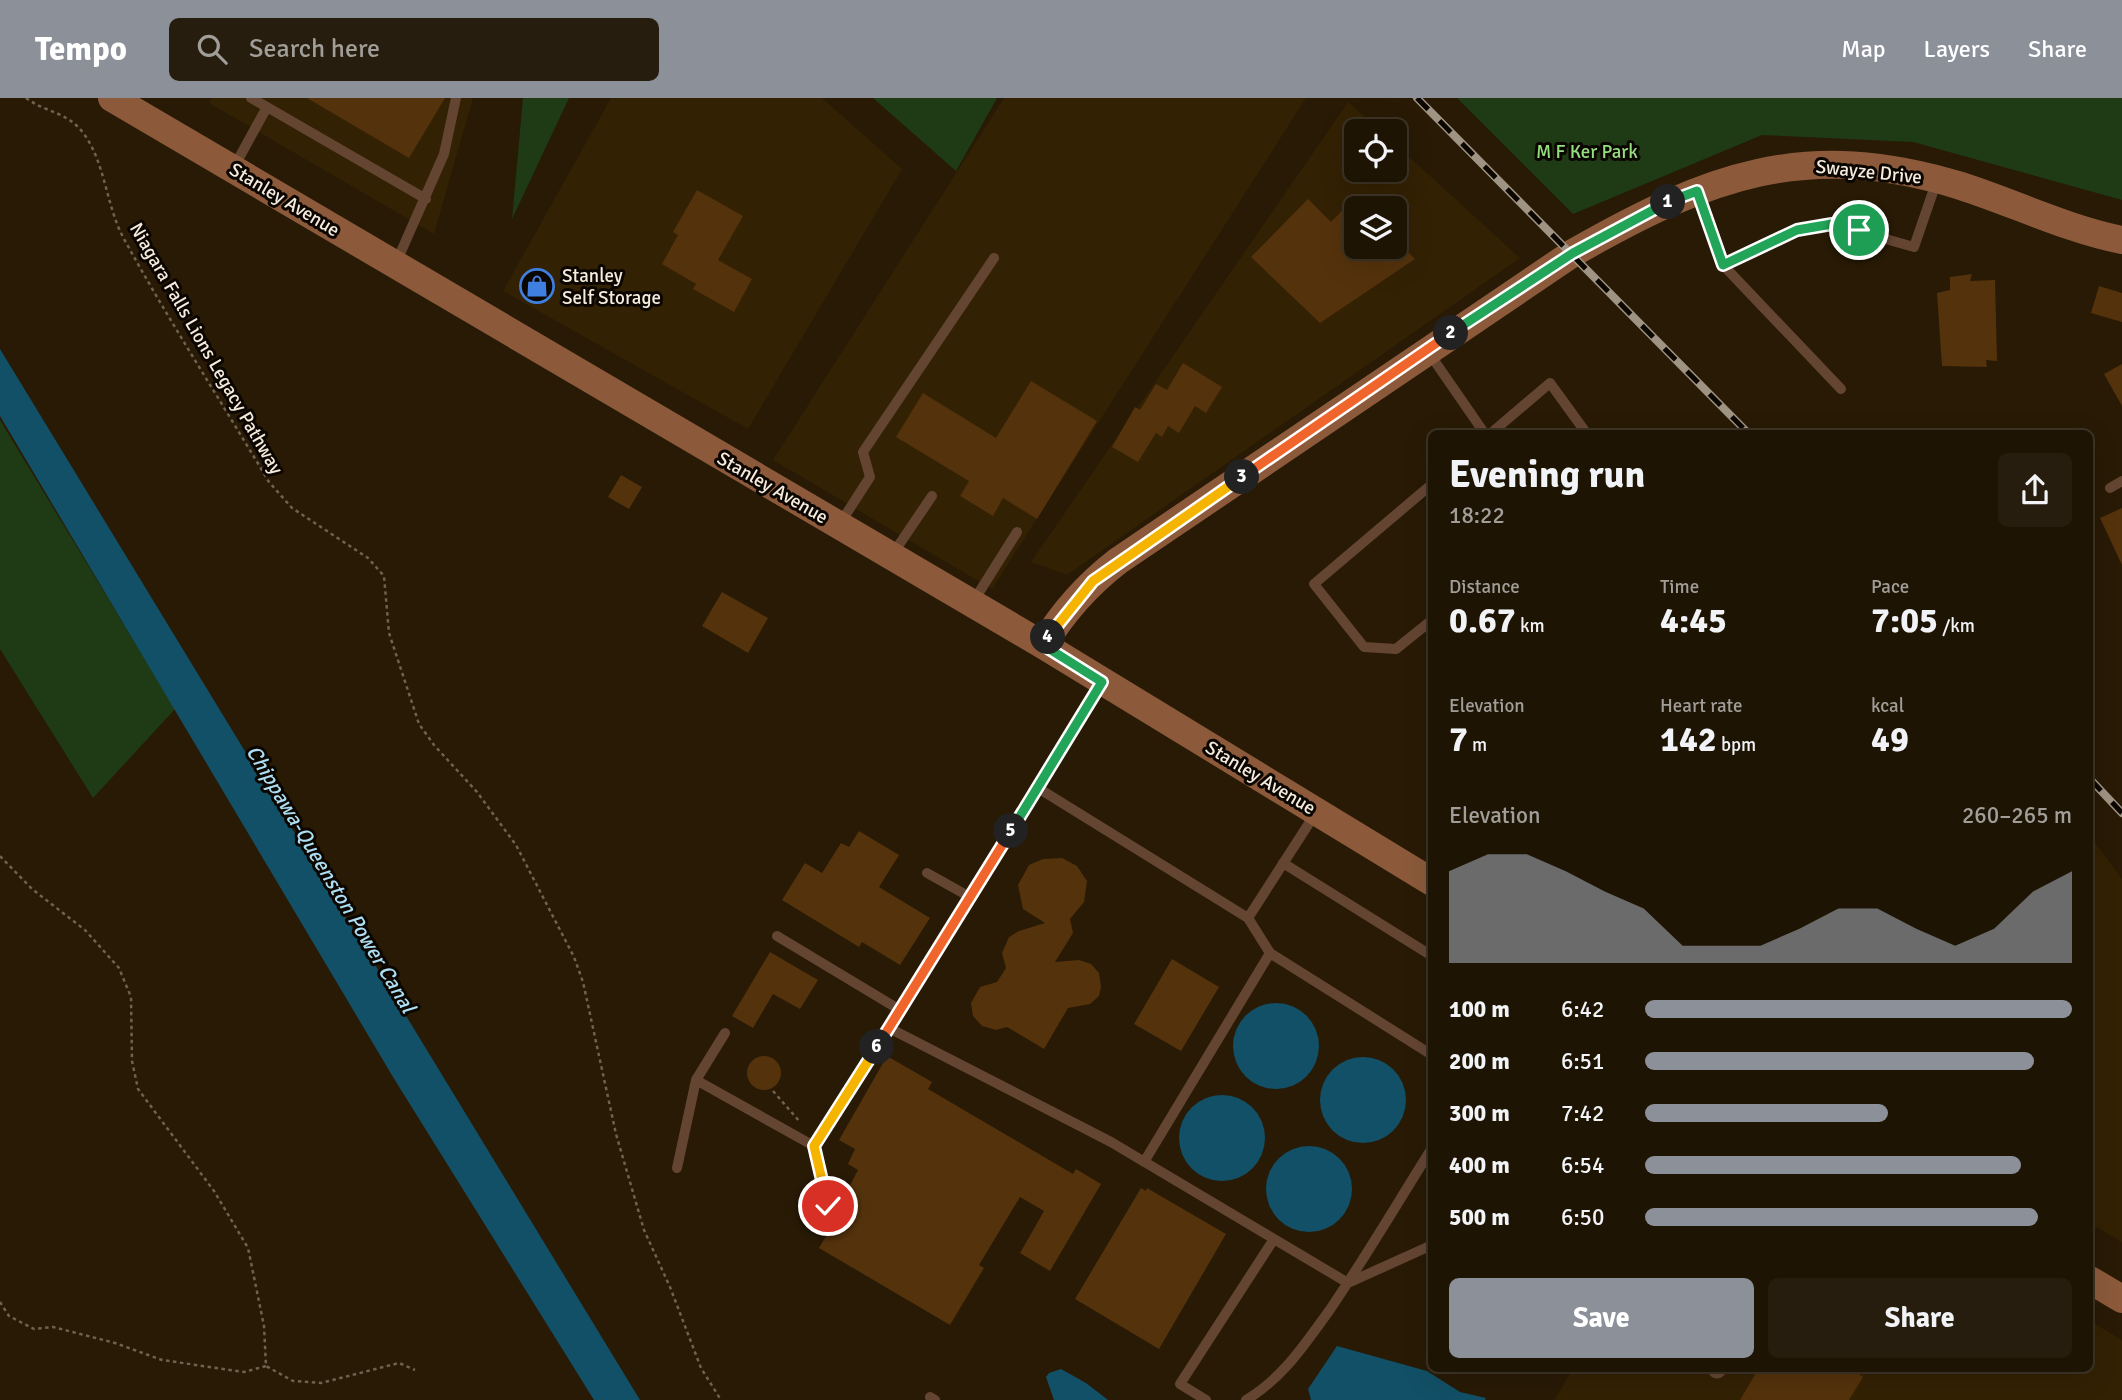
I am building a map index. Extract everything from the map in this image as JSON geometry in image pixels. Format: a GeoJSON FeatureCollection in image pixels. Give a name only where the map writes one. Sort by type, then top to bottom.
{"type":"FeatureCollection","features":[{"type":"Feature","properties":{"kind":"main road","name":"Stanley Avenue"},"geometry":{"type":"LineString","coordinates":[[112,98],[1043,645],[1428,879]]}},
{"type":"Feature","properties":{"kind":"main road","name":"Swayze Drive"},"geometry":{"type":"LineString","coordinates":[[1043,645],[1093,581],[1118,561],[1427,349],[1573,253],[1633,218],[1697,191],[1735,177],[1782,166],[1833,164],[1912,172],[2122,240]]}},
{"type":"Feature","properties":{"kind":"main road"},"geometry":{"type":"LineString","coordinates":[[2093,1282],[2122,1299]]}},
{"type":"Feature","properties":{"kind":"lane"},"geometry":{"type":"LineString","coordinates":[[251,98],[426,199]]}},
{"type":"Feature","properties":{"kind":"lane"},"geometry":{"type":"LineString","coordinates":[[396,264],[444,154],[456,98]]}},
{"type":"Feature","properties":{"kind":"lane"},"geometry":{"type":"LineString","coordinates":[[234,168],[267,107]]}},
{"type":"Feature","properties":{"kind":"lane"},"geometry":{"type":"LineString","coordinates":[[1723,265],[1797,230],[1832,224],[1914,247],[1937,179]]}},
{"type":"Feature","properties":{"kind":"lane"},"geometry":{"type":"LineString","coordinates":[[1697,191],[1723,265],[1841,389]]}},
{"type":"Feature","properties":{"kind":"lane"},"geometry":{"type":"LineString","coordinates":[[839,525],[870,478],[863,452],[993,258]]}},
{"type":"Feature","properties":{"kind":"lane"},"geometry":{"type":"LineString","coordinates":[[1427,349],[1485,430]]}},
{"type":"Feature","properties":{"kind":"lane"},"geometry":{"type":"LineString","coordinates":[[1493,430],[1550,383],[1584,430]]}},
{"type":"Feature","properties":{"kind":"lane"},"geometry":{"type":"LineString","coordinates":[[2110,488],[2122,481]]}},
{"type":"Feature","properties":{"kind":"lane"},"geometry":{"type":"LineString","coordinates":[[1428,487],[1314,584],[1364,647],[1396,649],[1428,623]]}},
{"type":"Feature","properties":{"kind":"lane"},"geometry":{"type":"LineString","coordinates":[[891,555],[932,496]]}},
{"type":"Feature","properties":{"kind":"lane"},"geometry":{"type":"LineString","coordinates":[[972,603],[1017,531]]}},
{"type":"Feature","properties":{"kind":"lane"},"geometry":{"type":"LineString","coordinates":[[828,1206],[814,1146],[1102,682]]}},
{"type":"Feature","properties":{"kind":"lane"},"geometry":{"type":"LineString","coordinates":[[1038,788],[1248,918],[1270,953],[1428,1052]]}},
{"type":"Feature","properties":{"kind":"lane"},"geometry":{"type":"LineString","coordinates":[[1248,918],[1317,811]]}},
{"type":"Feature","properties":{"kind":"lane"},"geometry":{"type":"LineString","coordinates":[[1283,863],[1428,954]]}},
{"type":"Feature","properties":{"kind":"lane"},"geometry":{"type":"LineString","coordinates":[[927,873],[970,897]]}},
{"type":"Feature","properties":{"kind":"lane"},"geometry":{"type":"LineString","coordinates":[[777,936],[900,1010]]}},
{"type":"Feature","properties":{"kind":"lane"},"geometry":{"type":"LineString","coordinates":[[1144,1162],[1270,953]]}},
{"type":"Feature","properties":{"kind":"lane"},"geometry":{"type":"LineString","coordinates":[[889,1028],[1111,1142],[1348,1283]]}},
{"type":"Feature","properties":{"kind":"lane"},"geometry":{"type":"LineString","coordinates":[[677,1168],[695,1080],[725,1032]]}},
{"type":"Feature","properties":{"kind":"lane"},"geometry":{"type":"LineString","coordinates":[[695,1080],[814,1146]]}},
{"type":"Feature","properties":{"kind":"lane"},"geometry":{"type":"LineString","coordinates":[[1246,1400],[1266,1388],[1292,1362],[1348,1283],[1428,1154]]}},
{"type":"Feature","properties":{"kind":"lane"},"geometry":{"type":"LineString","coordinates":[[1206,1400],[1180,1384],[1274,1239]]}},
{"type":"Feature","properties":{"kind":"lane"},"geometry":{"type":"LineString","coordinates":[[1348,1283],[1428,1247]]}},
{"type":"Feature","properties":{"kind":"path","name":"Niagara Falls Lions Legacy Pathway"},"geometry":{"type":"LineString","coordinates":[[26,98],[61,113],[83,133],[94,154],[122,236],[269,482],[292,508],[368,558],[384,576],[389,633],[419,724],[434,745],[477,792],[516,845],[574,957],[583,982],[616,1134],[644,1230],[670,1287],[701,1368],[721,1400]]}},
{"type":"Feature","properties":{"kind":"path"},"geometry":{"type":"LineString","coordinates":[[0,856],[32,889],[85,930],[119,968],[131,997],[132,1061],[138,1089],[214,1191],[248,1248],[264,1326],[266,1366]]}},
{"type":"Feature","properties":{"kind":"path"},"geometry":{"type":"LineString","coordinates":[[772,1091],[801,1123],[799,1138]]}},
{"type":"Feature","properties":{"kind":"path"},"geometry":{"type":"LineString","coordinates":[[0,1302],[9,1316],[34,1329],[53,1327],[116,1343],[162,1360],[244,1372],[266,1366],[293,1381],[321,1383],[399,1363],[415,1370]]}},
{"type":"Feature","properties":{"kind":"shaded area"},"geometry":{"type":"Polygon","coordinates":[[[211,98],[473,98],[434,234],[209,103],[211,98]]]}},
{"type":"Feature","properties":{"kind":"shaded area"},"geometry":{"type":"Polygon","coordinates":[[[611,98],[822,98],[902,169],[748,429],[503,291],[611,98]]]}},
{"type":"Feature","properties":{"kind":"shaded area"},"geometry":{"type":"Polygon","coordinates":[[[1004,98],[1306,98],[992,589],[773,460],[1004,98]]]}},
{"type":"Feature","properties":{"kind":"shaded area"},"geometry":{"type":"Polygon","coordinates":[[[1348,102],[1367,119],[1344,119],[1344,182],[1407,182],[1407,155],[1520,258],[1067,575],[1031,562],[1348,102]]]}},
{"type":"Feature","properties":{"kind":"shaded area"},"geometry":{"type":"Polygon","coordinates":[[[2093,840],[2122,879],[2122,1242],[2093,1225],[2093,840]]]}},
{"type":"Feature","properties":{"kind":"shaded area"},"geometry":{"type":"Polygon","coordinates":[[[2093,1323],[2122,1340],[2122,1400],[1554,1400],[1571,1372],[2093,1372],[2093,1323]]]}},
{"type":"Feature","properties":{"kind":"green space"},"geometry":{"type":"Polygon","coordinates":[[[523,98],[569,98],[512,219],[523,98]]]}},
{"type":"Feature","properties":{"kind":"green space"},"geometry":{"type":"Polygon","coordinates":[[[873,98],[997,98],[956,171],[873,98]]]}},
{"type":"Feature","properties":{"kind":"green space","name":"M F Ker Park"},"geometry":{"type":"Polygon","coordinates":[[[1457,98],[2122,98],[2122,200],[1913,142],[1762,135],[1573,214],[1457,98]]]}},
{"type":"Feature","properties":{"kind":"green space"},"geometry":{"type":"Polygon","coordinates":[[[0,420],[175,709],[93,798],[0,649],[0,420]]]}},
{"type":"Feature","properties":{"kind":"water","name":"Chippawa-Queenston Power Canal"},"geometry":{"type":"Polygon","coordinates":[[[0,349],[640,1400],[594,1400],[393,1077],[0,416],[0,349]]]}},
{"type":"Feature","properties":{"kind":"water"},"geometry":{"type":"Polygon","coordinates":[[[1268,1003],[1284,1003],[1307,1015],[1316,1029],[1319,1046],[1316,1063],[1307,1077],[1284,1089],[1268,1089],[1252,1082],[1240,1070],[1233,1054],[1233,1038],[1240,1022],[1252,1010],[1268,1003]]]}},
{"type":"Feature","properties":{"kind":"water"},"geometry":{"type":"Polygon","coordinates":[[[1355,1057],[1371,1057],[1394,1069],[1403,1083],[1406,1100],[1403,1117],[1394,1131],[1371,1143],[1355,1143],[1339,1136],[1327,1124],[1320,1108],[1320,1092],[1327,1076],[1339,1064],[1355,1057]]]}},
{"type":"Feature","properties":{"kind":"water"},"geometry":{"type":"Polygon","coordinates":[[[1214,1095],[1230,1095],[1253,1107],[1262,1121],[1265,1138],[1262,1155],[1253,1169],[1230,1181],[1214,1181],[1198,1174],[1186,1162],[1179,1146],[1179,1130],[1186,1114],[1198,1102],[1214,1095]]]}},
{"type":"Feature","properties":{"kind":"water"},"geometry":{"type":"Polygon","coordinates":[[[1301,1146],[1317,1146],[1340,1158],[1349,1172],[1352,1189],[1349,1206],[1340,1220],[1317,1232],[1301,1232],[1285,1225],[1273,1213],[1266,1197],[1266,1181],[1273,1165],[1285,1153],[1301,1146]]]}},
{"type":"Feature","properties":{"kind":"water"},"geometry":{"type":"Polygon","coordinates":[[[1337,1346],[1427,1371],[1460,1392],[1486,1398],[1311,1400],[1308,1389],[1337,1346]]]}},
{"type":"Feature","properties":{"kind":"water"},"geometry":{"type":"Polygon","coordinates":[[[1061,1369],[1108,1400],[1054,1400],[1046,1377],[1049,1373],[1061,1369]]]}},
{"type":"Feature","properties":{"kind":"building"},"geometry":{"type":"Polygon","coordinates":[[[307,98],[445,98],[409,158],[307,98]]]}},
{"type":"Feature","properties":{"kind":"building"},"geometry":{"type":"Polygon","coordinates":[[[697,190],[743,216],[718,260],[752,279],[734,312],[693,289],[696,284],[662,264],[678,235],[673,232],[697,190]]]}},
{"type":"Feature","properties":{"kind":"building"},"geometry":{"type":"Polygon","coordinates":[[[1308,199],[1331,222],[1344,208],[1344,259],[1407,259],[1407,251],[1415,259],[1320,323],[1251,257],[1308,199]]]}},
{"type":"Feature","properties":{"kind":"building"},"geometry":{"type":"Polygon","coordinates":[[[1972,274],[1970,281],[1995,280],[1997,361],[1986,360],[1987,367],[1942,366],[1937,293],[1950,290],[1950,277],[1972,274]]]}},
{"type":"Feature","properties":{"kind":"building"},"geometry":{"type":"Polygon","coordinates":[[[2099,286],[2122,293],[2122,322],[2091,313],[2099,286]]]}},
{"type":"Feature","properties":{"kind":"building"},"geometry":{"type":"Polygon","coordinates":[[[1183,363],[1222,387],[1206,413],[1195,406],[1179,433],[1168,426],[1162,437],[1156,433],[1138,462],[1112,447],[1135,407],[1140,410],[1156,384],[1167,390],[1183,363]]]}},
{"type":"Feature","properties":{"kind":"building"},"geometry":{"type":"Polygon","coordinates":[[[2122,364],[2122,406],[2104,374],[2122,364]]]}},
{"type":"Feature","properties":{"kind":"building"},"geometry":{"type":"Polygon","coordinates":[[[1031,381],[1097,421],[1037,519],[1003,498],[993,516],[960,496],[969,481],[896,437],[923,393],[996,438],[1031,381]]]}},
{"type":"Feature","properties":{"kind":"building"},"geometry":{"type":"Polygon","coordinates":[[[621,475],[642,487],[629,509],[608,497],[621,475]]]}},
{"type":"Feature","properties":{"kind":"building"},"geometry":{"type":"Polygon","coordinates":[[[2122,508],[2122,565],[2100,518],[2122,508]]]}},
{"type":"Feature","properties":{"kind":"building"},"geometry":{"type":"Polygon","coordinates":[[[722,592],[768,618],[748,653],[702,626],[722,592]]]}},
{"type":"Feature","properties":{"kind":"building"},"geometry":{"type":"Polygon","coordinates":[[[859,831],[899,855],[879,887],[930,918],[900,965],[862,942],[859,947],[782,900],[805,863],[822,873],[841,843],[849,847],[859,831]]]}},
{"type":"Feature","properties":{"kind":"building"},"geometry":{"type":"Polygon","coordinates":[[[1062,858],[1077,866],[1087,881],[1084,902],[1070,919],[1073,933],[1055,962],[1079,960],[1091,964],[1099,973],[1101,987],[1099,996],[1090,1004],[1068,1008],[1044,1049],[1007,1027],[996,1030],[982,1026],[973,1016],[971,1003],[980,987],[997,982],[1006,968],[1002,953],[1009,937],[1045,923],[1023,909],[1018,885],[1029,865],[1043,859],[1062,858]]]}},
{"type":"Feature","properties":{"kind":"building"},"geometry":{"type":"Polygon","coordinates":[[[770,952],[818,980],[800,1009],[773,994],[753,1028],[732,1016],[770,952]]]}},
{"type":"Feature","properties":{"kind":"building"},"geometry":{"type":"Polygon","coordinates":[[[1172,959],[1219,987],[1181,1051],[1134,1024],[1172,959]]]}},
{"type":"Feature","properties":{"kind":"building"},"geometry":{"type":"Polygon","coordinates":[[[764,1056],[776,1061],[781,1073],[776,1085],[764,1090],[752,1085],[747,1073],[752,1061],[764,1056]]]}},
{"type":"Feature","properties":{"kind":"building"},"geometry":{"type":"Polygon","coordinates":[[[887,1056],[932,1082],[928,1089],[1073,1174],[1076,1169],[1101,1184],[1050,1271],[1020,1253],[1044,1211],[1020,1197],[979,1265],[984,1268],[950,1325],[819,1248],[839,1214],[836,1212],[858,1170],[848,1164],[855,1149],[839,1140],[887,1056]]]}},
{"type":"Feature","properties":{"kind":"building"},"geometry":{"type":"Polygon","coordinates":[[[1141,1188],[1146,1191],[1147,1188],[1226,1234],[1159,1349],[1075,1299],[1141,1188]]]}},
{"type":"Feature","properties":{"kind":"building"},"geometry":{"type":"Polygon","coordinates":[[[1757,1372],[1860,1372],[1859,1374],[1863,1377],[1849,1400],[1740,1400],[1757,1372]]]}},
{"type":"Feature","properties":{"kind":"railway"},"geometry":{"type":"LineString","coordinates":[[1417,98],[1745,430]]}},
{"type":"Feature","properties":{"kind":"railway"},"geometry":{"type":"LineString","coordinates":[[2093,782],[2122,813]]}},
{"type":"Feature","properties":{"kind":"place","name":"Stanley Self Storage"},"geometry":{"type":"Point","coordinates":[537,286]}},
{"type":"Feature","properties":{"kind":"route"},"geometry":{"type":"LineString","coordinates":[[828,1206],[814,1146],[1102,682],[1043,645],[1056,624],[1093,581],[1118,561],[1427,349],[1573,253],[1633,218],[1677,197],[1697,191],[1723,265],[1797,230],[1832,224],[1859,230]]}}]}
